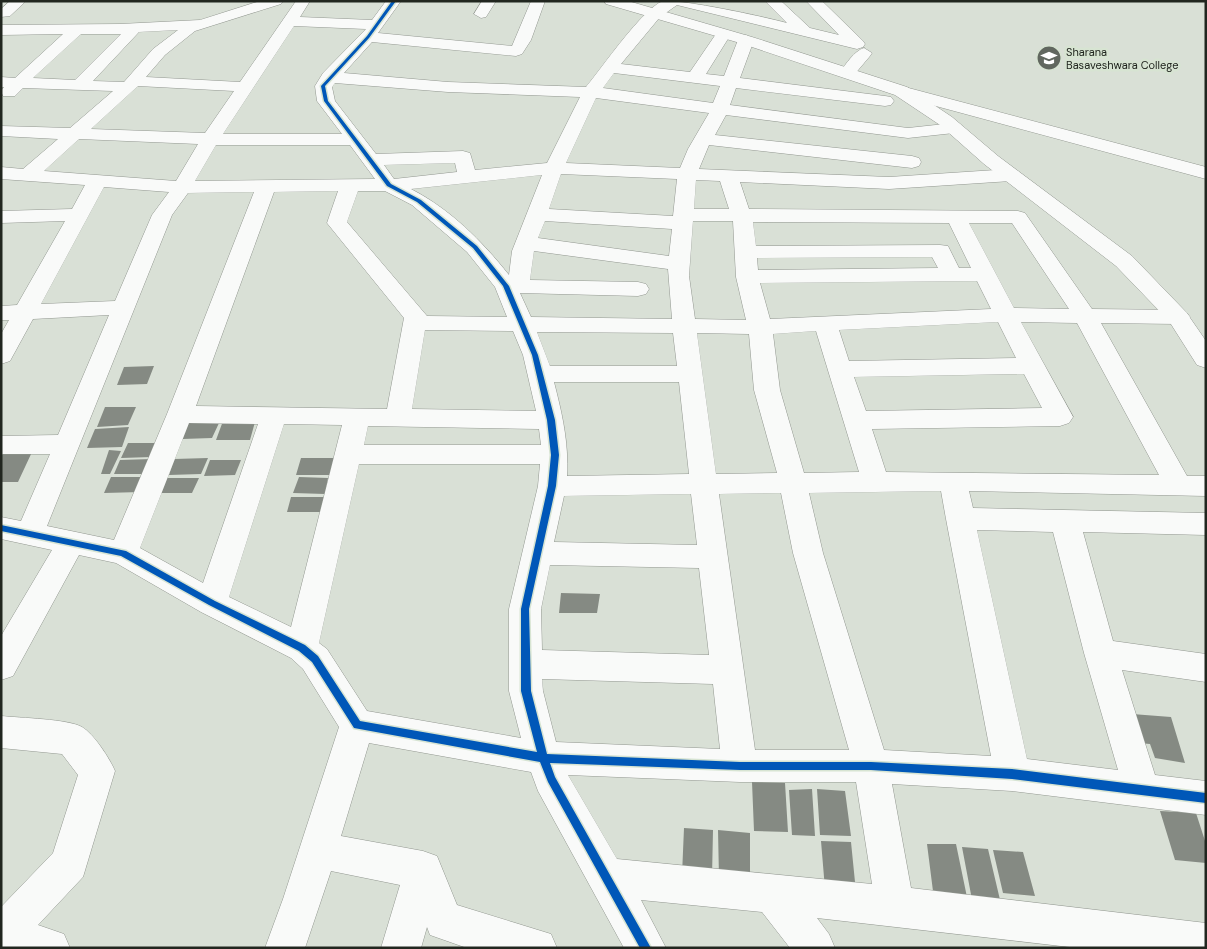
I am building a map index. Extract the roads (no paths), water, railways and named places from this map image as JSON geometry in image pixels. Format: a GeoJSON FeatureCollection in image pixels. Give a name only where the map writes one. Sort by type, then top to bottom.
{"type":"FeatureCollection","features":[{"type":"Feature","properties":{"kind":"street"},"geometry":{"type":"LineString","coordinates":[[28,175],[130,84],[159,52],[190,28],[276,1]]}},
{"type":"Feature","properties":{"kind":"street"},"geometry":{"type":"LineString","coordinates":[[303,1],[210,139],[182,187],[162,215],[67,444],[9,531],[123,553],[212,603],[302,648],[315,659],[357,725],[543,758],[740,766],[871,766],[1012,774],[1206,798]]}},
{"type":"Feature","properties":{"kind":"street"},"geometry":{"type":"LineString","coordinates":[[394,1],[372,31],[329,76],[323,86],[326,101],[389,185],[418,201],[475,247],[506,286],[521,326],[535,355],[551,420],[555,456],[552,486],[525,609],[526,691],[543,758],[551,779],[646,948]]}},
{"type":"Feature","properties":{"kind":"street"},"geometry":{"type":"LineString","coordinates":[[290,21],[516,51],[522,44],[530,12],[538,1]]}},
{"type":"Feature","properties":{"kind":"street"},"geometry":{"type":"LineString","coordinates":[[611,1],[848,72],[954,128],[1011,176],[1124,261],[1178,318],[1206,360]]}},
{"type":"Feature","properties":{"kind":"street"},"geometry":{"type":"LineString","coordinates":[[506,286],[520,278],[526,243],[554,168],[597,86],[633,52],[655,14],[673,1]]}},
{"type":"Feature","properties":{"kind":"street"},"geometry":{"type":"LineString","coordinates":[[679,1],[857,44],[813,1]]}},
{"type":"Feature","properties":{"kind":"street"},"geometry":{"type":"LineString","coordinates":[[772,1],[806,32]]}},
{"type":"Feature","properties":{"kind":"street"},"geometry":{"type":"LineString","coordinates":[[3,13],[22,7]]}},
{"type":"Feature","properties":{"kind":"street"},"geometry":{"type":"LineString","coordinates":[[1,30],[136,28],[207,23]]}},
{"type":"Feature","properties":{"kind":"street"},"geometry":{"type":"LineString","coordinates":[[78,86],[136,28]]}},
{"type":"Feature","properties":{"kind":"street"},"geometry":{"type":"LineString","coordinates":[[1,100],[9,83],[76,30]]}},
{"type":"Feature","properties":{"kind":"street"},"geometry":{"type":"LineString","coordinates":[[695,78],[723,34]]}},
{"type":"Feature","properties":{"kind":"street"},"geometry":{"type":"LineString","coordinates":[[740,766],[713,557],[706,484],[678,276],[687,174],[718,110],[746,40]]}},
{"type":"Feature","properties":{"kind":"street"},"geometry":{"type":"LineString","coordinates":[[848,72],[864,53]]}},
{"type":"Feature","properties":{"kind":"street"},"geometry":{"type":"LineString","coordinates":[[686,60],[704,63]]}},
{"type":"Feature","properties":{"kind":"street"},"geometry":{"type":"LineString","coordinates":[[329,76],[448,88],[597,86],[695,78]]}},
{"type":"Feature","properties":{"kind":"street"},"geometry":{"type":"LineString","coordinates":[[695,78],[718,110],[908,133],[954,128]]}},
{"type":"Feature","properties":{"kind":"street"},"geometry":{"type":"LineString","coordinates":[[9,83],[78,86],[130,84],[245,87]]}},
{"type":"Feature","properties":{"kind":"street"},"geometry":{"type":"LineString","coordinates":[[597,86],[911,148],[971,142]]}},
{"type":"Feature","properties":{"kind":"street"},"geometry":{"type":"LineString","coordinates":[[597,86],[718,110],[912,162]]}},
{"type":"Feature","properties":{"kind":"street"},"geometry":{"type":"LineString","coordinates":[[718,110],[893,96],[1206,173]]}},
{"type":"Feature","properties":{"kind":"street"},"geometry":{"type":"LineString","coordinates":[[718,110],[907,119]]}},
{"type":"Feature","properties":{"kind":"street"},"geometry":{"type":"LineString","coordinates":[[1,131],[210,139],[463,157],[468,176]]}},
{"type":"Feature","properties":{"kind":"street"},"geometry":{"type":"LineString","coordinates":[[1,173],[182,187],[389,185],[554,168],[889,183],[1011,176]]}},
{"type":"Feature","properties":{"kind":"street"},"geometry":{"type":"LineString","coordinates":[[728,175],[746,228],[747,264],[760,327],[767,390],[793,483],[808,553],[871,766],[895,906]]}},
{"type":"Feature","properties":{"kind":"street"},"geometry":{"type":"LineString","coordinates":[[1,356],[12,313],[78,215],[98,180]]}},
{"type":"Feature","properties":{"kind":"street"},"geometry":{"type":"LineString","coordinates":[[350,185],[337,223],[416,317],[398,416]]}},
{"type":"Feature","properties":{"kind":"street"},"geometry":{"type":"LineString","coordinates":[[123,553],[180,414],[266,186]]}},
{"type":"Feature","properties":{"kind":"street"},"geometry":{"type":"LineString","coordinates":[[537,214],[683,219],[742,216],[1018,217],[1085,316],[1179,486]]}},
{"type":"Feature","properties":{"kind":"street"},"geometry":{"type":"LineString","coordinates":[[1,217],[78,215]]}},
{"type":"Feature","properties":{"kind":"street"},"geometry":{"type":"LineString","coordinates":[[856,420],[1060,417],[956,217]]}},
{"type":"Feature","properties":{"kind":"street"},"geometry":{"type":"LineString","coordinates":[[526,243],[679,264]]}},
{"type":"Feature","properties":{"kind":"street"},"geometry":{"type":"LineString","coordinates":[[747,264],[952,275],[985,274]]}},
{"type":"Feature","properties":{"kind":"street"},"geometry":{"type":"LineString","coordinates":[[506,286],[638,289]]}},
{"type":"Feature","properties":{"kind":"street"},"geometry":{"type":"LineString","coordinates":[[12,313],[123,308]]}},
{"type":"Feature","properties":{"kind":"street"},"geometry":{"type":"LineString","coordinates":[[415,323],[521,326],[760,327],[1006,315],[1178,318]]}},
{"type":"Feature","properties":{"kind":"street"},"geometry":{"type":"LineString","coordinates":[[825,324],[876,482]]}},
{"type":"Feature","properties":{"kind":"street"},"geometry":{"type":"LineString","coordinates":[[840,369],[1032,366]]}},
{"type":"Feature","properties":{"kind":"street"},"geometry":{"type":"LineString","coordinates":[[539,374],[691,374]]}},
{"type":"Feature","properties":{"kind":"street"},"geometry":{"type":"LineString","coordinates":[[180,414],[398,416],[551,420]]}},
{"type":"Feature","properties":{"kind":"street"},"geometry":{"type":"LineString","coordinates":[[212,603],[274,415]]}},
{"type":"Feature","properties":{"kind":"street"},"geometry":{"type":"LineString","coordinates":[[302,648],[357,416]]}},
{"type":"Feature","properties":{"kind":"street"},"geometry":{"type":"LineString","coordinates":[[1,445],[67,444]]}},
{"type":"Feature","properties":{"kind":"street"},"geometry":{"type":"LineString","coordinates":[[347,454],[555,456]]}},
{"type":"Feature","properties":{"kind":"street"},"geometry":{"type":"LineString","coordinates":[[953,481],[1012,774]]}},
{"type":"Feature","properties":{"kind":"street"},"geometry":{"type":"LineString","coordinates":[[552,486],[953,481],[1206,486]]}},
{"type":"Feature","properties":{"kind":"street"},"geometry":{"type":"LineString","coordinates":[[960,520],[1206,524]]}},
{"type":"Feature","properties":{"kind":"street"},"geometry":{"type":"LineString","coordinates":[[1065,521],[1100,652],[1142,789]]}},
{"type":"Feature","properties":{"kind":"street"},"geometry":{"type":"LineString","coordinates":[[1,666],[71,542]]}},
{"type":"Feature","properties":{"kind":"street"},"geometry":{"type":"LineString","coordinates":[[537,553],[713,557]]}},
{"type":"Feature","properties":{"kind":"street"},"geometry":{"type":"LineString","coordinates":[[1100,652],[1206,668]]}},
{"type":"Feature","properties":{"kind":"street"},"geometry":{"type":"LineString","coordinates":[[526,664],[728,670]]}},
{"type":"Feature","properties":{"kind":"street"},"geometry":{"type":"LineString","coordinates":[[285,948],[357,725]]}},
{"type":"Feature","properties":{"kind":"street"},"geometry":{"type":"LineString","coordinates":[[1,732],[71,739],[97,771],[69,864],[1,937]]}},
{"type":"Feature","properties":{"kind":"street"},"geometry":{"type":"LineString","coordinates":[[318,850],[423,870]]}},
{"type":"Feature","properties":{"kind":"street"},"geometry":{"type":"LineString","coordinates":[[401,948],[423,870]]}},
{"type":"Feature","properties":{"kind":"street"},"geometry":{"type":"LineString","coordinates":[[423,870],[444,921],[537,948]]}},
{"type":"Feature","properties":{"kind":"street"},"geometry":{"type":"LineString","coordinates":[[606,878],[895,906],[1104,940],[1206,943]]}},
{"type":"Feature","properties":{"kind":"street"},"geometry":{"type":"LineString","coordinates":[[772,893],[815,948]]}},
{"type":"Feature","properties":{"kind":"street"},"geometry":{"type":"LineString","coordinates":[[1,937],[50,948]]}},
{"type":"Feature","properties":{"kind":"place","name":"Sharana Basaveshwara College"},"geometry":{"type":"Point","coordinates":[1049,58]}}]}
